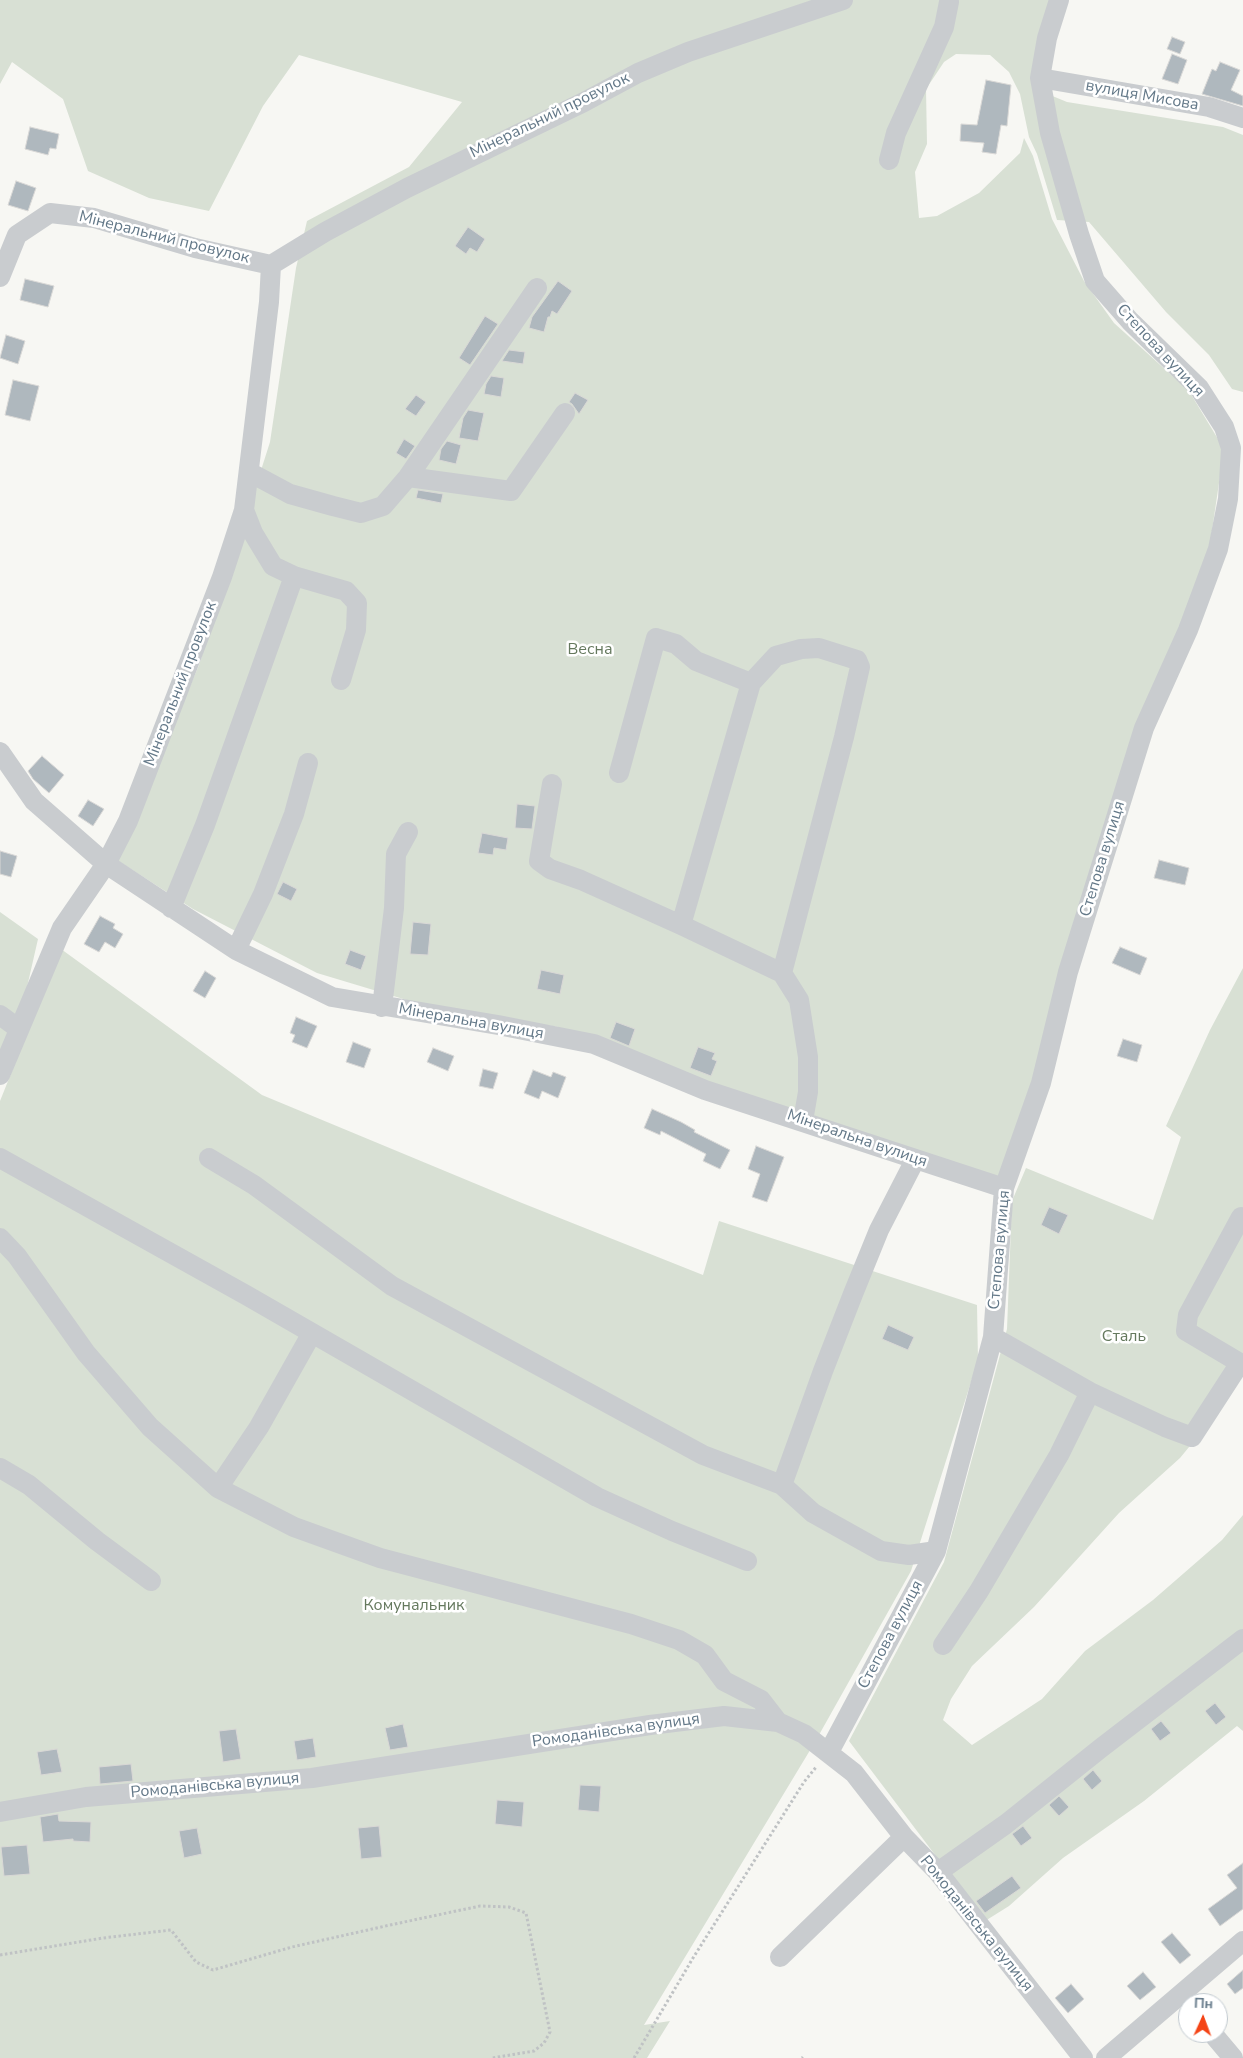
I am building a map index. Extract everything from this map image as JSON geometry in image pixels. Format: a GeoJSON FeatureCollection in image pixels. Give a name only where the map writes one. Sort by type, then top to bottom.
{"type":"FeatureCollection","features":[{"type":"Feature","properties":{"kind":"street","name":"Мінеральний провулок"},"geometry":{"type":"LineString","coordinates":[[0,276],[17,235],[50,213],[94,218],[195,248],[271,265],[325,232],[406,188],[584,102],[638,73],[688,52],[843,0]]}},
{"type":"Feature","properties":{"kind":"street","name":"Степова вулиця"},"geometry":{"type":"LineString","coordinates":[[829,1752],[936,1551],[993,1338],[1004,1188],[1041,1083],[1068,972],[1144,728],[1188,630],[1218,549],[1228,499],[1231,448],[1224,427],[1199,388],[1130,321],[1095,281],[1079,234],[1050,133],[1040,78],[1047,38],[1059,0]]}},
{"type":"Feature","properties":{"kind":"street"},"geometry":{"type":"LineString","coordinates":[[889,160],[896,133],[944,27],[950,1]]}},
{"type":"Feature","properties":{"kind":"street","name":"вулиця Мисова"},"geometry":{"type":"LineString","coordinates":[[1040,78],[1209,107],[1243,118]]}},
{"type":"Feature","properties":{"kind":"street","name":"Мінеральний провулок"},"geometry":{"type":"LineString","coordinates":[[0,1075],[62,928],[106,864],[128,821],[222,577],[244,510],[269,302],[271,265]]}},
{"type":"Feature","properties":{"kind":"street"},"geometry":{"type":"LineString","coordinates":[[249,472],[290,494],[361,513],[382,506],[408,477],[537,288]]}},
{"type":"Feature","properties":{"kind":"street"},"geometry":{"type":"LineString","coordinates":[[408,477],[511,491],[566,413]]}},
{"type":"Feature","properties":{"kind":"street"},"geometry":{"type":"LineString","coordinates":[[1231,448],[1243,429]]}},
{"type":"Feature","properties":{"kind":"street"},"geometry":{"type":"LineString","coordinates":[[244,510],[253,533],[273,566],[294,576],[346,591],[357,603],[356,630],[340,680]]}},
{"type":"Feature","properties":{"kind":"street"},"geometry":{"type":"LineString","coordinates":[[171,908],[205,825],[294,576]]}},
{"type":"Feature","properties":{"kind":"street"},"geometry":{"type":"LineString","coordinates":[[619,773],[656,638],[676,644],[696,661],[751,683]]}},
{"type":"Feature","properties":{"kind":"street"},"geometry":{"type":"LineString","coordinates":[[681,925],[751,683],[776,656],[801,649],[819,648],[849,656],[857,660],[860,666],[813,859],[782,973]]}},
{"type":"Feature","properties":{"kind":"street","name":"Мінеральна вулиця"},"geometry":{"type":"LineString","coordinates":[[0,752],[34,801],[106,864],[236,950],[332,998],[498,1024],[594,1044],[705,1090],[1004,1188]]}},
{"type":"Feature","properties":{"kind":"street"},"geometry":{"type":"LineString","coordinates":[[236,950],[263,894],[294,814],[308,763]]}},
{"type":"Feature","properties":{"kind":"street"},"geometry":{"type":"LineString","coordinates":[[552,784],[539,861],[550,869],[581,880],[782,973],[799,1000],[808,1057],[808,1092],[803,1121]]}},
{"type":"Feature","properties":{"kind":"street"},"geometry":{"type":"LineString","coordinates":[[382,1007],[393,917],[396,854],[408,832]]}},
{"type":"Feature","properties":{"kind":"street"},"geometry":{"type":"LineString","coordinates":[[0,1014],[19,1029]]}},
{"type":"Feature","properties":{"kind":"street"},"geometry":{"type":"LineString","coordinates":[[0,1158],[312,1333],[597,1497],[672,1531],[748,1562]]}},
{"type":"Feature","properties":{"kind":"street"},"geometry":{"type":"LineString","coordinates":[[209,1158],[254,1185],[392,1286],[703,1455],[782,1485],[813,1513],[881,1551],[909,1555],[936,1551]]}},
{"type":"Feature","properties":{"kind":"street"},"geometry":{"type":"LineString","coordinates":[[782,1485],[823,1371],[879,1230],[915,1160]]}},
{"type":"Feature","properties":{"kind":"street"},"geometry":{"type":"LineString","coordinates":[[993,1338],[1090,1392],[1165,1427],[1192,1437],[1240,1363],[1186,1331],[1188,1315],[1241,1217]]}},
{"type":"Feature","properties":{"kind":"street"},"geometry":{"type":"LineString","coordinates":[[0,1238],[17,1256],[86,1353],[150,1427],[218,1488],[294,1527],[380,1558],[631,1624],[679,1640],[705,1655],[724,1680],[761,1700],[778,1722]]}},
{"type":"Feature","properties":{"kind":"street"},"geometry":{"type":"LineString","coordinates":[[218,1488],[259,1427],[312,1333]]}},
{"type":"Feature","properties":{"kind":"street"},"geometry":{"type":"LineString","coordinates":[[943,1645],[979,1591],[1059,1455],[1090,1392]]}},
{"type":"Feature","properties":{"kind":"street"},"geometry":{"type":"LineString","coordinates":[[0,1468],[28,1485],[97,1541],[151,1581]]}},
{"type":"Feature","properties":{"kind":"street"},"geometry":{"type":"LineString","coordinates":[[938,1872],[1006,1824],[1243,1639]]}},
{"type":"Feature","properties":{"kind":"street","name":"Ромоданівська вулиця"},"geometry":{"type":"LineString","coordinates":[[0,1812],[86,1797],[312,1778],[650,1725],[724,1716],[778,1722],[804,1734],[854,1773],[904,1837],[938,1872],[1083,2058]]}},
{"type":"Feature","properties":{"kind":"street"},"geometry":{"type":"LineString","coordinates":[[780,1957],[904,1837]]}},
{"type":"Feature","properties":{"kind":"street"},"geometry":{"type":"LineString","coordinates":[[1191,1993],[1243,1941]]}},
{"type":"Feature","properties":{"kind":"street"},"geometry":{"type":"LineString","coordinates":[[1106,2058],[1178,2004]]}},
{"type":"Feature","properties":{"kind":"street"},"geometry":{"type":"LineString","coordinates":[[1220,2043],[1233,2058]]}},
{"type":"Feature","properties":{"kind":"path"},"geometry":{"type":"LineString","coordinates":[[634,2058],[693,1958],[804,1782],[829,1752]]}},
{"type":"Feature","properties":{"kind":"path"},"geometry":{"type":"LineString","coordinates":[[0,1955],[104,1938],[171,1930],[196,1962],[213,1970],[292,1947],[390,1925],[480,1906],[509,1907],[526,1913],[550,2032],[544,2043],[534,2051],[492,2058]]}},
{"type":"Feature","properties":{"kind":"green space","name":"Весна"},"geometry":{"type":"Polygon","coordinates":[[[0,0],[1055,0],[1033,88],[1067,102],[1223,127],[1243,135],[1243,392],[1232,389],[1209,355],[1166,312],[1089,222],[1057,220],[1037,154],[1029,137],[1020,94],[1009,72],[990,55],[956,54],[944,62],[926,89],[927,144],[915,172],[919,218],[937,216],[979,193],[1020,153],[1024,138],[1033,156],[1052,219],[1084,281],[1114,323],[1189,391],[1224,449],[1210,544],[1000,1180],[729,1094],[558,1027],[420,1004],[317,973],[193,909],[117,860],[199,665],[270,442],[296,268],[307,221],[409,167],[462,102],[299,55],[263,106],[209,211],[149,198],[88,171],[63,99],[12,62],[0,84],[0,0]]]}},
{"type":"Feature","properties":{"kind":"green space"},"geometry":{"type":"Polygon","coordinates":[[[0,912],[38,939],[22,1009],[0,1057],[0,912]]]}},
{"type":"Feature","properties":{"kind":"green space","name":"Комунальник"},"geometry":{"type":"Polygon","coordinates":[[[61,949],[262,1095],[522,1203],[703,1275],[719,1221],[977,1305],[978,1360],[911,1571],[815,1742],[644,2025],[670,2021],[647,2058],[0,2058],[0,1101],[61,949]]]}},
{"type":"Feature","properties":{"kind":"green space","name":"Сталь"},"geometry":{"type":"Polygon","coordinates":[[[1243,968],[1243,1375],[1226,1402],[1180,1458],[1119,1513],[1034,1607],[972,1666],[951,1699],[943,1720],[972,1745],[1042,1699],[1085,1651],[1153,1600],[1222,1540],[1243,1515],[1243,1731],[1237,1726],[1144,1801],[1063,1858],[1009,1906],[985,1921],[849,1741],[944,1562],[1007,1329],[1012,1201],[1026,1168],[1153,1220],[1181,1137],[1166,1126],[1210,1030],[1243,968]]]}},
{"type":"Feature","properties":{"kind":"building"},"geometry":{"type":"Polygon","coordinates":[[[1172,37],[1185,42],[1180,54],[1167,49],[1172,37]]]}},
{"type":"Feature","properties":{"kind":"building"},"geometry":{"type":"Polygon","coordinates":[[[1172,54],[1187,60],[1178,84],[1162,79],[1172,54]]]}},
{"type":"Feature","properties":{"kind":"building"},"geometry":{"type":"Polygon","coordinates":[[[1220,62],[1240,70],[1231,90],[1243,96],[1243,106],[1202,94],[1212,69],[1216,71],[1220,62]]]}},
{"type":"Feature","properties":{"kind":"building"},"geometry":{"type":"Polygon","coordinates":[[[986,80],[1011,85],[1007,126],[1001,125],[996,154],[982,152],[984,143],[960,141],[961,124],[977,125],[986,80]]]}},
{"type":"Feature","properties":{"kind":"building"},"geometry":{"type":"Polygon","coordinates":[[[30,127],[59,134],[56,149],[50,148],[48,155],[25,149],[30,127]]]}},
{"type":"Feature","properties":{"kind":"building"},"geometry":{"type":"Polygon","coordinates":[[[16,181],[36,188],[28,211],[8,205],[16,181]]]}},
{"type":"Feature","properties":{"kind":"building"},"geometry":{"type":"Polygon","coordinates":[[[468,227],[485,239],[477,252],[470,248],[466,254],[455,246],[468,227]]]}},
{"type":"Feature","properties":{"kind":"building"},"geometry":{"type":"Polygon","coordinates":[[[25,279],[54,286],[48,307],[20,300],[25,279]]]}},
{"type":"Feature","properties":{"kind":"building"},"geometry":{"type":"Polygon","coordinates":[[[558,281],[572,291],[557,314],[552,311],[550,317],[548,317],[544,332],[529,328],[532,317],[558,281]]]}},
{"type":"Feature","properties":{"kind":"building"},"geometry":{"type":"Polygon","coordinates":[[[485,316],[498,324],[470,365],[459,358],[485,316]]]}},
{"type":"Feature","properties":{"kind":"building"},"geometry":{"type":"Polygon","coordinates":[[[6,335],[25,341],[18,364],[0,358],[6,335]]]}},
{"type":"Feature","properties":{"kind":"building"},"geometry":{"type":"Polygon","coordinates":[[[509,350],[525,352],[523,364],[502,361],[509,350]]]}},
{"type":"Feature","properties":{"kind":"building"},"geometry":{"type":"Polygon","coordinates":[[[491,376],[504,378],[501,397],[484,394],[486,384],[491,376]]]}},
{"type":"Feature","properties":{"kind":"building"},"geometry":{"type":"Polygon","coordinates":[[[13,380],[39,386],[30,421],[5,415],[13,380]]]}},
{"type":"Feature","properties":{"kind":"building"},"geometry":{"type":"Polygon","coordinates":[[[575,393],[588,400],[579,414],[569,402],[575,393]]]}},
{"type":"Feature","properties":{"kind":"building"},"geometry":{"type":"Polygon","coordinates":[[[416,395],[426,402],[416,416],[405,409],[416,395]]]}},
{"type":"Feature","properties":{"kind":"building"},"geometry":{"type":"Polygon","coordinates":[[[468,410],[484,413],[478,441],[459,438],[463,418],[468,410]]]}},
{"type":"Feature","properties":{"kind":"building"},"geometry":{"type":"Polygon","coordinates":[[[404,439],[415,446],[406,459],[396,453],[404,439]]]}},
{"type":"Feature","properties":{"kind":"building"},"geometry":{"type":"Polygon","coordinates":[[[447,441],[461,445],[456,464],[439,460],[441,449],[447,441]]]}},
{"type":"Feature","properties":{"kind":"building"},"geometry":{"type":"Polygon","coordinates":[[[418,490],[443,494],[441,503],[416,498],[418,490]]]}},
{"type":"Feature","properties":{"kind":"building"},"geometry":{"type":"Polygon","coordinates":[[[42,756],[64,775],[49,793],[33,779],[28,771],[42,756]]]}},
{"type":"Feature","properties":{"kind":"building"},"geometry":{"type":"Polygon","coordinates":[[[88,800],[104,809],[93,826],[78,816],[88,800]]]}},
{"type":"Feature","properties":{"kind":"building"},"geometry":{"type":"Polygon","coordinates":[[[517,804],[535,806],[532,829],[515,828],[517,804]]]}},
{"type":"Feature","properties":{"kind":"building"},"geometry":{"type":"Polygon","coordinates":[[[482,833],[508,838],[506,850],[494,848],[493,855],[478,853],[482,833]]]}},
{"type":"Feature","properties":{"kind":"building"},"geometry":{"type":"Polygon","coordinates":[[[0,851],[17,856],[11,877],[0,874],[0,851]]]}},
{"type":"Feature","properties":{"kind":"building"},"geometry":{"type":"Polygon","coordinates":[[[1159,860],[1189,868],[1185,885],[1154,878],[1159,860]]]}},
{"type":"Feature","properties":{"kind":"building"},"geometry":{"type":"Polygon","coordinates":[[[283,882],[297,889],[291,901],[277,894],[283,882]]]}},
{"type":"Feature","properties":{"kind":"building"},"geometry":{"type":"Polygon","coordinates":[[[100,916],[115,924],[113,928],[123,934],[115,948],[105,942],[99,952],[84,944],[100,916]]]}},
{"type":"Feature","properties":{"kind":"building"},"geometry":{"type":"Polygon","coordinates":[[[413,922],[431,924],[428,955],[410,954],[413,922]]]}},
{"type":"Feature","properties":{"kind":"building"},"geometry":{"type":"Polygon","coordinates":[[[1120,947],[1147,958],[1140,975],[1112,963],[1120,947]]]}},
{"type":"Feature","properties":{"kind":"building"},"geometry":{"type":"Polygon","coordinates":[[[350,950],[366,956],[361,970],[345,964],[350,950]]]}},
{"type":"Feature","properties":{"kind":"building"},"geometry":{"type":"Polygon","coordinates":[[[541,970],[564,975],[560,994],[537,989],[541,970]]]}},
{"type":"Feature","properties":{"kind":"building"},"geometry":{"type":"Polygon","coordinates":[[[205,971],[216,978],[205,998],[193,991],[205,971]]]}},
{"type":"Feature","properties":{"kind":"building"},"geometry":{"type":"Polygon","coordinates":[[[296,1017],[317,1026],[307,1048],[292,1042],[295,1035],[290,1033],[296,1017]]]}},
{"type":"Feature","properties":{"kind":"building"},"geometry":{"type":"Polygon","coordinates":[[[616,1022],[635,1029],[629,1046],[610,1038],[616,1022]]]}},
{"type":"Feature","properties":{"kind":"building"},"geometry":{"type":"Polygon","coordinates":[[[1123,1039],[1142,1045],[1137,1062],[1117,1056],[1123,1039]]]}},
{"type":"Feature","properties":{"kind":"building"},"geometry":{"type":"Polygon","coordinates":[[[353,1042],[371,1049],[364,1068],[346,1062],[353,1042]]]}},
{"type":"Feature","properties":{"kind":"building"},"geometry":{"type":"Polygon","coordinates":[[[698,1047],[715,1053],[712,1059],[717,1061],[711,1076],[690,1068],[698,1047]]]}},
{"type":"Feature","properties":{"kind":"building"},"geometry":{"type":"Polygon","coordinates":[[[433,1048],[454,1056],[448,1071],[427,1062],[433,1048]]]}},
{"type":"Feature","properties":{"kind":"building"},"geometry":{"type":"Polygon","coordinates":[[[483,1069],[498,1073],[493,1089],[479,1086],[483,1069]]]}},
{"type":"Feature","properties":{"kind":"building"},"geometry":{"type":"Polygon","coordinates":[[[533,1070],[551,1077],[553,1072],[566,1077],[558,1098],[542,1091],[539,1099],[524,1093],[533,1070]]]}},
{"type":"Feature","properties":{"kind":"building"},"geometry":{"type":"Polygon","coordinates":[[[652,1109],[681,1122],[695,1130],[694,1132],[730,1150],[720,1169],[703,1161],[706,1154],[661,1131],[660,1135],[644,1128],[652,1109]]]}},
{"type":"Feature","properties":{"kind":"building"},"geometry":{"type":"Polygon","coordinates":[[[756,1146],[784,1157],[767,1202],[752,1197],[760,1174],[748,1169],[756,1146]]]}},
{"type":"Feature","properties":{"kind":"building"},"geometry":{"type":"Polygon","coordinates":[[[1049,1207],[1068,1215],[1059,1234],[1041,1225],[1049,1207]]]}},
{"type":"Feature","properties":{"kind":"building"},"geometry":{"type":"Polygon","coordinates":[[[888,1325],[914,1337],[908,1350],[882,1339],[888,1325]]]}},
{"type":"Feature","properties":{"kind":"building"},"geometry":{"type":"Polygon","coordinates":[[[1215,1703],[1226,1717],[1216,1725],[1205,1711],[1215,1703]]]}},
{"type":"Feature","properties":{"kind":"building"},"geometry":{"type":"Polygon","coordinates":[[[1161,1721],[1171,1733],[1160,1741],[1151,1729],[1161,1721]]]}},
{"type":"Feature","properties":{"kind":"building"},"geometry":{"type":"Polygon","coordinates":[[[403,1724],[408,1747],[390,1750],[385,1728],[403,1724]]]}},
{"type":"Feature","properties":{"kind":"building"},"geometry":{"type":"Polygon","coordinates":[[[236,1729],[241,1759],[223,1762],[219,1731],[236,1729]]]}},
{"type":"Feature","properties":{"kind":"building"},"geometry":{"type":"Polygon","coordinates":[[[313,1738],[316,1757],[297,1760],[294,1741],[313,1738]]]}},
{"type":"Feature","properties":{"kind":"building"},"geometry":{"type":"Polygon","coordinates":[[[57,1749],[62,1772],[41,1775],[37,1752],[57,1749]]]}},
{"type":"Feature","properties":{"kind":"building"},"geometry":{"type":"Polygon","coordinates":[[[131,1764],[133,1781],[100,1784],[99,1767],[131,1764]]]}},
{"type":"Feature","properties":{"kind":"building"},"geometry":{"type":"Polygon","coordinates":[[[1093,1770],[1102,1781],[1092,1790],[1083,1779],[1093,1770]]]}},
{"type":"Feature","properties":{"kind":"building"},"geometry":{"type":"Polygon","coordinates":[[[580,1785],[601,1786],[599,1812],[578,1810],[580,1785]]]}},
{"type":"Feature","properties":{"kind":"building"},"geometry":{"type":"Polygon","coordinates":[[[1059,1796],[1069,1807],[1059,1816],[1049,1805],[1059,1796]]]}},
{"type":"Feature","properties":{"kind":"building"},"geometry":{"type":"Polygon","coordinates":[[[497,1800],[524,1802],[522,1827],[495,1824],[497,1800]]]}},
{"type":"Feature","properties":{"kind":"building"},"geometry":{"type":"Polygon","coordinates":[[[58,1814],[59,1821],[91,1822],[90,1842],[73,1841],[73,1839],[43,1842],[40,1817],[58,1814]]]}},
{"type":"Feature","properties":{"kind":"building"},"geometry":{"type":"Polygon","coordinates":[[[379,1826],[382,1857],[361,1859],[358,1828],[379,1826]]]}},
{"type":"Feature","properties":{"kind":"building"},"geometry":{"type":"Polygon","coordinates":[[[1023,1826],[1032,1838],[1021,1846],[1012,1834],[1023,1826]]]}},
{"type":"Feature","properties":{"kind":"building"},"geometry":{"type":"Polygon","coordinates":[[[197,1828],[202,1854],[184,1858],[179,1831],[197,1828]]]}},
{"type":"Feature","properties":{"kind":"building"},"geometry":{"type":"Polygon","coordinates":[[[27,1845],[30,1874],[4,1876],[1,1847],[27,1845]]]}},
{"type":"Feature","properties":{"kind":"building"},"geometry":{"type":"Polygon","coordinates":[[[1243,1863],[1243,1909],[1220,1926],[1208,1909],[1237,1888],[1227,1875],[1243,1863]]]}},
{"type":"Feature","properties":{"kind":"building"},"geometry":{"type":"Polygon","coordinates":[[[1012,1876],[1021,1888],[985,1913],[976,1901],[1012,1876]]]}},
{"type":"Feature","properties":{"kind":"building"},"geometry":{"type":"Polygon","coordinates":[[[1172,1933],[1191,1955],[1180,1964],[1161,1942],[1172,1933]]]}},
{"type":"Feature","properties":{"kind":"building"},"geometry":{"type":"Polygon","coordinates":[[[1243,1970],[1243,1988],[1235,1994],[1227,1984],[1243,1970]]]}},
{"type":"Feature","properties":{"kind":"building"},"geometry":{"type":"Polygon","coordinates":[[[1143,1972],[1156,1987],[1140,2000],[1127,1986],[1143,1972]]]}},
{"type":"Feature","properties":{"kind":"building"},"geometry":{"type":"Polygon","coordinates":[[[1071,1984],[1084,1999],[1068,2013],[1055,1998],[1071,1984]]]}}]}
